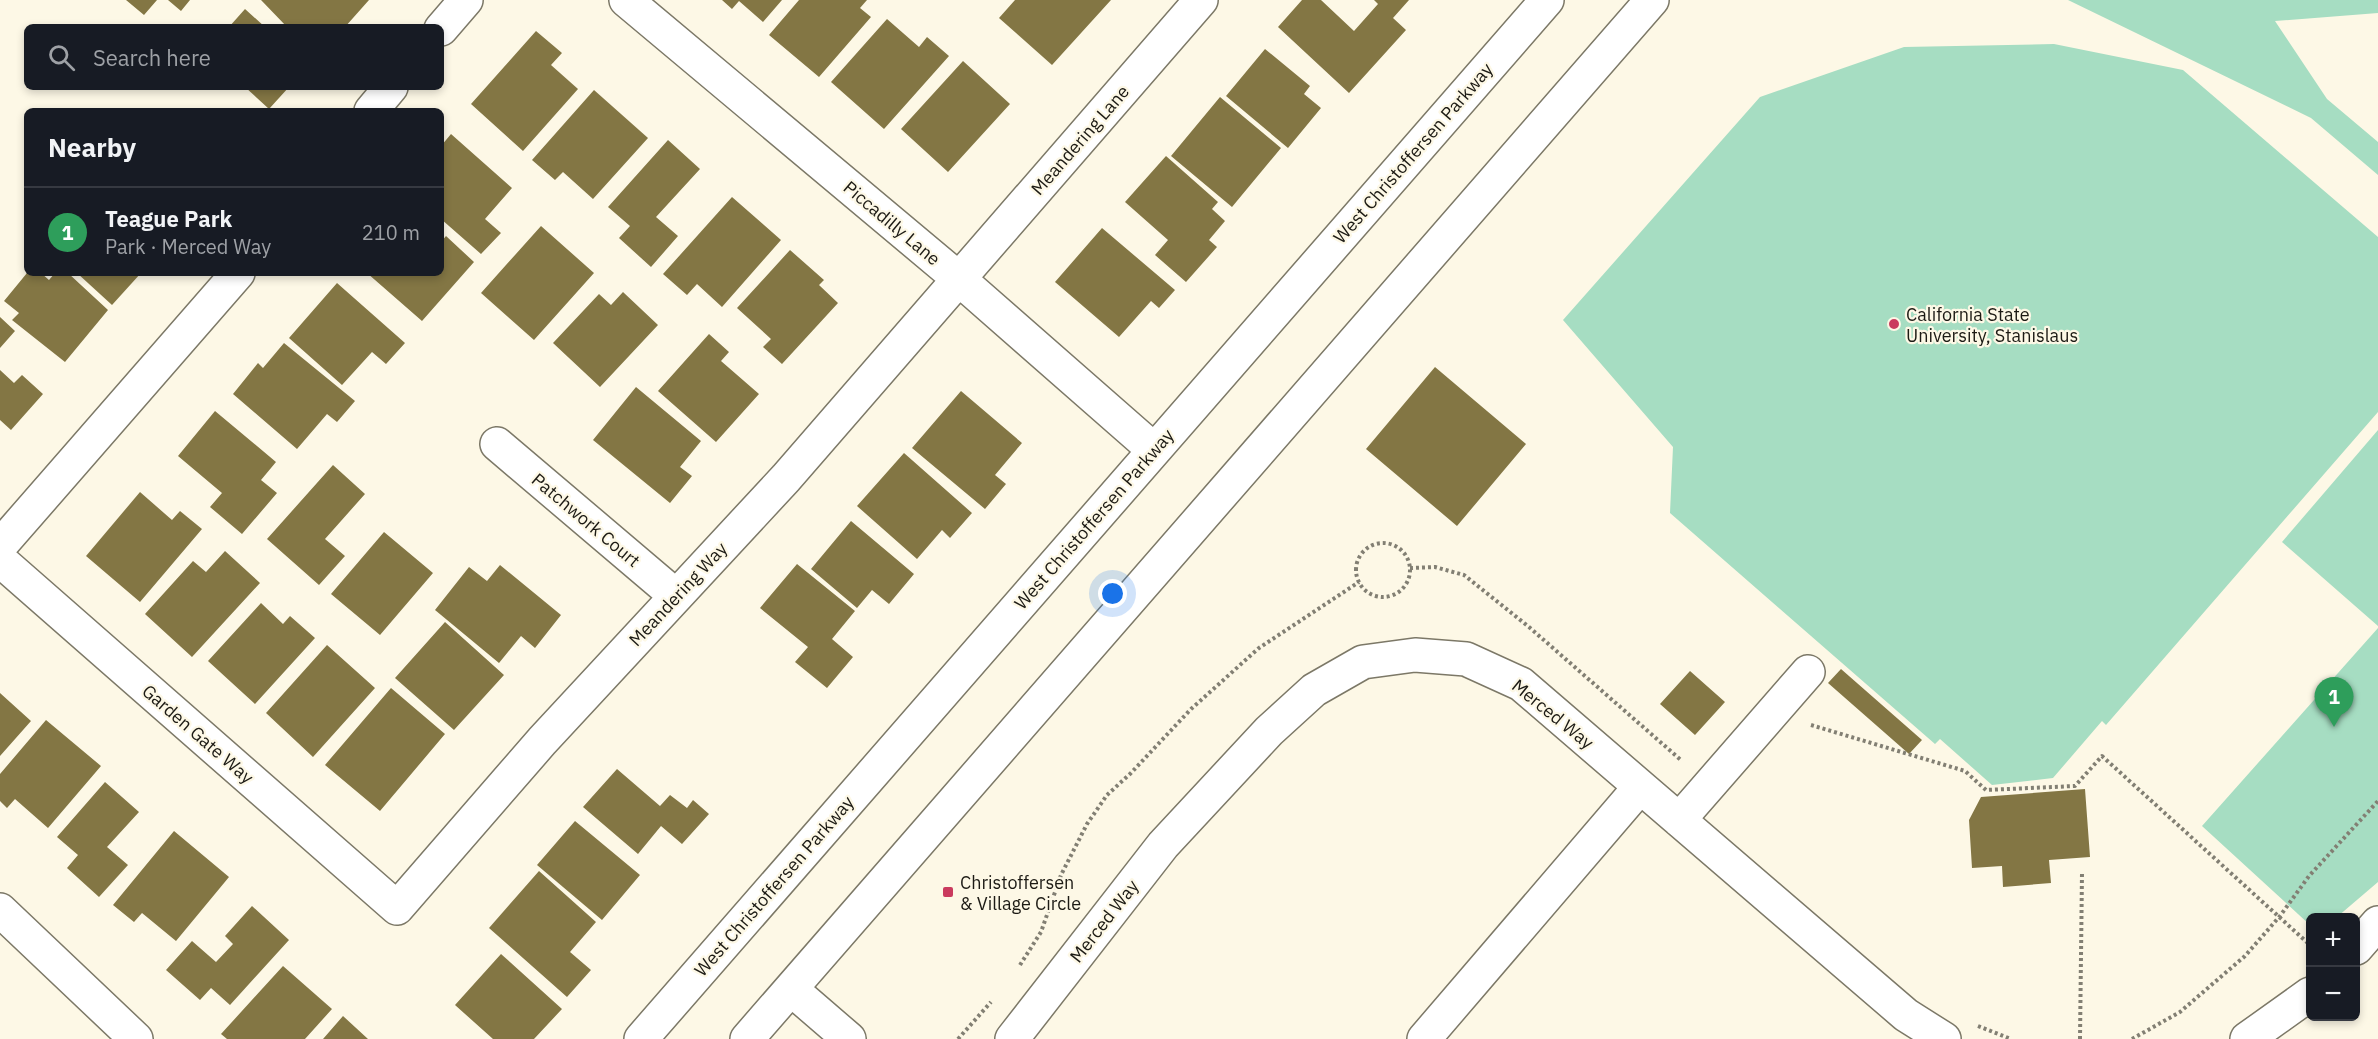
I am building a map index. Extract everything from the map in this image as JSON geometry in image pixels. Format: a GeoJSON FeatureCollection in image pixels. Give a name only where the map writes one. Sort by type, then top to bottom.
{"type":"FeatureCollection","features":[{"type":"Feature","properties":{"kind":"street"},"geometry":{"type":"LineString","coordinates":[[444,26],[466,0]]}},
{"type":"Feature","properties":{"kind":"street","name":"Piccadilly Lane"},"geometry":{"type":"LineString","coordinates":[[626,0],[959,279],[1154,450]]}},
{"type":"Feature","properties":{"kind":"street","name":"Meandering Lane"},"geometry":{"type":"LineString","coordinates":[[959,279],[1201,0]]}},
{"type":"Feature","properties":{"kind":"street","name":"West Christoffersen Parkway"},"geometry":{"type":"LineString","coordinates":[[641,1039],[1547,0]]}},
{"type":"Feature","properties":{"kind":"street"},"geometry":{"type":"LineString","coordinates":[[747,1039],[1652,0]]}},
{"type":"Feature","properties":{"kind":"street"},"geometry":{"type":"LineString","coordinates":[[374,108],[388,90]]}},
{"type":"Feature","properties":{"kind":"street"},"geometry":{"type":"LineString","coordinates":[[0,546],[235,276]]}},
{"type":"Feature","properties":{"kind":"street","name":"Meandering Way"},"geometry":{"type":"LineString","coordinates":[[397,908],[542,741],[786,478],[959,279]]}},
{"type":"Feature","properties":{"kind":"street","name":"Patchwork Court"},"geometry":{"type":"LineString","coordinates":[[497,444],[676,596]]}},
{"type":"Feature","properties":{"kind":"street","name":"Garden Gate Way"},"geometry":{"type":"LineString","coordinates":[[0,560],[397,908]]}},
{"type":"Feature","properties":{"kind":"street","name":"Merced Way"},"geometry":{"type":"LineString","coordinates":[[1012,1039],[1163,846],[1269,730],[1314,690],[1363,662],[1415,655],[1466,659],[1493,669],[1521,684],[1906,1015],[1944,1039]]}},
{"type":"Feature","properties":{"kind":"street"},"geometry":{"type":"LineString","coordinates":[[1679,820],[1808,672]]}},
{"type":"Feature","properties":{"kind":"street"},"geometry":{"type":"LineString","coordinates":[[1424,1039],[1640,787]]}},
{"type":"Feature","properties":{"kind":"street"},"geometry":{"type":"LineString","coordinates":[[0,910],[136,1039]]}},
{"type":"Feature","properties":{"kind":"street"},"geometry":{"type":"LineString","coordinates":[[2360,943],[2378,923]]}},
{"type":"Feature","properties":{"kind":"street"},"geometry":{"type":"LineString","coordinates":[[791,989],[849,1039]]}},
{"type":"Feature","properties":{"kind":"street"},"geometry":{"type":"LineString","coordinates":[[2247,1039],[2306,997]]}},
{"type":"Feature","properties":{"kind":"path"},"geometry":{"type":"LineString","coordinates":[[1385,542],[1401,549],[1407,556],[1411,572],[1404,588],[1396,594],[1378,597],[1369,593],[1359,582],[1356,570],[1358,560],[1369,547],[1385,542]]}},
{"type":"Feature","properties":{"kind":"path"},"geometry":{"type":"LineString","coordinates":[[1016,972],[1041,932],[1061,875],[1087,824],[1107,795],[1137,767],[1191,709],[1259,648],[1359,582]]}},
{"type":"Feature","properties":{"kind":"path"},"geometry":{"type":"LineString","coordinates":[[1773,713],[1965,771],[1986,789],[2075,786],[2102,756],[2306,941]]}},
{"type":"Feature","properties":{"kind":"path"},"geometry":{"type":"LineString","coordinates":[[2132,1039],[2180,1012],[2245,956],[2280,916],[2309,876],[2378,801]]}},
{"type":"Feature","properties":{"kind":"path"},"geometry":{"type":"LineString","coordinates":[[2080,1039],[2082,873]]}},
{"type":"Feature","properties":{"kind":"path"},"geometry":{"type":"LineString","coordinates":[[958,1039],[995,997]]}},
{"type":"Feature","properties":{"kind":"green space"},"geometry":{"type":"Polygon","coordinates":[[[2068,0],[2378,0],[2378,13],[2275,21],[2327,99],[2378,142],[2378,175],[2311,118],[2068,0]]]}},
{"type":"Feature","properties":{"kind":"green space"},"geometry":{"type":"Polygon","coordinates":[[[2054,44],[2183,70],[2378,237],[2378,412],[2106,725],[2102,721],[2053,778],[1992,785],[1940,739],[1935,744],[1670,513],[1673,447],[1563,320],[1760,97],[1904,47],[2054,44]]]}},
{"type":"Feature","properties":{"kind":"green space"},"geometry":{"type":"Polygon","coordinates":[[[2378,430],[2378,626],[2282,542],[2378,430]]]}},
{"type":"Feature","properties":{"kind":"green space"},"geometry":{"type":"Polygon","coordinates":[[[2378,628],[2378,882],[2342,913],[2306,913],[2306,921],[2202,826],[2378,628]]]}},
{"type":"Feature","properties":{"kind":"building"},"geometry":{"type":"Polygon","coordinates":[[[126,0],[157,0],[144,15],[126,0]]]}},
{"type":"Feature","properties":{"kind":"building"},"geometry":{"type":"Polygon","coordinates":[[[168,0],[190,0],[181,11],[168,0]]]}},
{"type":"Feature","properties":{"kind":"building"},"geometry":{"type":"Polygon","coordinates":[[[261,0],[369,0],[348,24],[284,24],[261,0]]]}},
{"type":"Feature","properties":{"kind":"building"},"geometry":{"type":"Polygon","coordinates":[[[722,0],[782,0],[763,22],[739,1],[732,9],[722,0]]]}},
{"type":"Feature","properties":{"kind":"building"},"geometry":{"type":"Polygon","coordinates":[[[799,0],[867,0],[860,8],[871,17],[819,77],[769,35],[799,0]]]}},
{"type":"Feature","properties":{"kind":"building"},"geometry":{"type":"Polygon","coordinates":[[[1015,0],[1111,0],[1052,65],[999,18],[1015,0]]]}},
{"type":"Feature","properties":{"kind":"building"},"geometry":{"type":"Polygon","coordinates":[[[1302,0],[1321,0],[1354,31],[1378,4],[1374,0],[1409,0],[1393,18],[1406,30],[1349,93],[1278,27],[1302,0]]]}},
{"type":"Feature","properties":{"kind":"building"},"geometry":{"type":"Polygon","coordinates":[[[245,9],[262,24],[232,24],[245,9]]]}},
{"type":"Feature","properties":{"kind":"building"},"geometry":{"type":"Polygon","coordinates":[[[887,19],[919,47],[927,37],[949,56],[884,129],[831,82],[887,19]]]}},
{"type":"Feature","properties":{"kind":"building"},"geometry":{"type":"Polygon","coordinates":[[[536,31],[562,53],[551,65],[578,89],[523,151],[471,104],[536,31]]]}},
{"type":"Feature","properties":{"kind":"building"},"geometry":{"type":"Polygon","coordinates":[[[1265,49],[1310,86],[1304,94],[1321,108],[1288,148],[1226,96],[1265,49]]]}},
{"type":"Feature","properties":{"kind":"building"},"geometry":{"type":"Polygon","coordinates":[[[963,61],[1010,104],[948,172],[901,129],[963,61]]]}},
{"type":"Feature","properties":{"kind":"building"},"geometry":{"type":"Polygon","coordinates":[[[248,90],[286,90],[268,108],[248,90]]]}},
{"type":"Feature","properties":{"kind":"building"},"geometry":{"type":"Polygon","coordinates":[[[594,90],[648,138],[593,199],[563,172],[555,180],[532,160],[594,90]]]}},
{"type":"Feature","properties":{"kind":"building"},"geometry":{"type":"Polygon","coordinates":[[[1220,97],[1281,148],[1232,207],[1171,156],[1220,97]]]}},
{"type":"Feature","properties":{"kind":"building"},"geometry":{"type":"Polygon","coordinates":[[[451,134],[512,188],[485,219],[501,233],[481,254],[444,222],[444,142],[451,134]]]}},
{"type":"Feature","properties":{"kind":"building"},"geometry":{"type":"Polygon","coordinates":[[[668,140],[700,169],[656,217],[678,236],[651,267],[619,238],[630,226],[608,207],[668,140]]]}},
{"type":"Feature","properties":{"kind":"building"},"geometry":{"type":"Polygon","coordinates":[[[1166,156],[1218,202],[1212,209],[1225,221],[1209,240],[1217,247],[1186,282],[1155,255],[1168,240],[1125,202],[1166,156]]]}},
{"type":"Feature","properties":{"kind":"building"},"geometry":{"type":"Polygon","coordinates":[[[732,197],[781,240],[722,307],[697,284],[687,295],[663,274],[732,197]]]}},
{"type":"Feature","properties":{"kind":"building"},"geometry":{"type":"Polygon","coordinates":[[[541,226],[594,273],[534,340],[481,293],[541,226]]]}},
{"type":"Feature","properties":{"kind":"building"},"geometry":{"type":"Polygon","coordinates":[[[1102,228],[1175,290],[1159,308],[1151,301],[1119,337],[1055,282],[1102,228]]]}},
{"type":"Feature","properties":{"kind":"building"},"geometry":{"type":"Polygon","coordinates":[[[446,236],[474,262],[422,321],[370,276],[444,276],[444,238],[446,236]]]}},
{"type":"Feature","properties":{"kind":"building"},"geometry":{"type":"Polygon","coordinates":[[[790,250],[824,280],[819,285],[838,303],[782,364],[763,347],[771,339],[737,308],[790,250]]]}},
{"type":"Feature","properties":{"kind":"building"},"geometry":{"type":"Polygon","coordinates":[[[25,276],[44,276],[49,280],[52,276],[71,276],[108,310],[65,362],[12,320],[19,313],[4,301],[25,276]]]}},
{"type":"Feature","properties":{"kind":"building"},"geometry":{"type":"Polygon","coordinates":[[[80,276],[138,276],[112,305],[80,276]]]}},
{"type":"Feature","properties":{"kind":"building"},"geometry":{"type":"Polygon","coordinates":[[[337,283],[405,343],[386,364],[372,352],[342,385],[289,338],[337,283]]]}},
{"type":"Feature","properties":{"kind":"building"},"geometry":{"type":"Polygon","coordinates":[[[623,292],[658,325],[600,387],[553,343],[599,294],[611,305],[623,292]]]}},
{"type":"Feature","properties":{"kind":"building"},"geometry":{"type":"Polygon","coordinates":[[[0,317],[15,331],[0,348],[0,317]]]}},
{"type":"Feature","properties":{"kind":"building"},"geometry":{"type":"Polygon","coordinates":[[[709,334],[729,352],[721,361],[759,394],[716,442],[658,391],[709,334]]]}},
{"type":"Feature","properties":{"kind":"building"},"geometry":{"type":"Polygon","coordinates":[[[284,343],[355,401],[337,422],[327,414],[297,449],[233,394],[258,363],[263,368],[284,343]]]}},
{"type":"Feature","properties":{"kind":"building"},"geometry":{"type":"Polygon","coordinates":[[[1435,367],[1526,444],[1457,526],[1366,449],[1435,367]]]}},
{"type":"Feature","properties":{"kind":"building"},"geometry":{"type":"Polygon","coordinates":[[[0,370],[14,383],[22,375],[43,394],[11,430],[0,420],[0,370]]]}},
{"type":"Feature","properties":{"kind":"building"},"geometry":{"type":"Polygon","coordinates":[[[636,387],[701,441],[680,467],[692,476],[670,503],[593,440],[636,387]]]}},
{"type":"Feature","properties":{"kind":"building"},"geometry":{"type":"Polygon","coordinates":[[[961,391],[1022,443],[995,475],[1006,484],[985,509],[912,448],[961,391]]]}},
{"type":"Feature","properties":{"kind":"building"},"geometry":{"type":"Polygon","coordinates":[[[215,411],[276,462],[261,480],[277,493],[242,534],[210,507],[222,493],[178,456],[215,411]]]}},
{"type":"Feature","properties":{"kind":"building"},"geometry":{"type":"Polygon","coordinates":[[[904,453],[972,513],[950,538],[942,530],[917,559],[857,506],[904,453]]]}},
{"type":"Feature","properties":{"kind":"building"},"geometry":{"type":"Polygon","coordinates":[[[333,465],[365,494],[325,539],[345,556],[319,585],[267,539],[333,465]]]}},
{"type":"Feature","properties":{"kind":"building"},"geometry":{"type":"Polygon","coordinates":[[[140,492],[172,520],[180,511],[202,529],[140,602],[86,556],[140,492]]]}},
{"type":"Feature","properties":{"kind":"building"},"geometry":{"type":"Polygon","coordinates":[[[851,521],[914,574],[889,604],[872,590],[857,608],[811,569],[851,521]]]}},
{"type":"Feature","properties":{"kind":"building"},"geometry":{"type":"Polygon","coordinates":[[[384,532],[433,573],[380,635],[331,594],[384,532]]]}},
{"type":"Feature","properties":{"kind":"building"},"geometry":{"type":"Polygon","coordinates":[[[225,551],[260,583],[192,657],[145,614],[193,561],[206,572],[225,551]]]}},
{"type":"Feature","properties":{"kind":"building"},"geometry":{"type":"Polygon","coordinates":[[[797,564],[855,611],[832,639],[853,657],[827,688],[795,662],[808,647],[760,608],[797,564]]]}},
{"type":"Feature","properties":{"kind":"building"},"geometry":{"type":"Polygon","coordinates":[[[500,565],[561,615],[535,648],[521,636],[499,663],[435,610],[469,567],[487,581],[500,565]]]}},
{"type":"Feature","properties":{"kind":"building"},"geometry":{"type":"Polygon","coordinates":[[[261,603],[283,624],[290,616],[315,638],[255,704],[208,661],[261,603]]]}},
{"type":"Feature","properties":{"kind":"building"},"geometry":{"type":"Polygon","coordinates":[[[445,622],[504,675],[454,730],[395,678],[445,622]]]}},
{"type":"Feature","properties":{"kind":"building"},"geometry":{"type":"Polygon","coordinates":[[[327,645],[375,688],[313,757],[266,713],[327,645]]]}},
{"type":"Feature","properties":{"kind":"building"},"geometry":{"type":"Polygon","coordinates":[[[1841,669],[1922,740],[1909,754],[1828,683],[1841,669]]]}},
{"type":"Feature","properties":{"kind":"building"},"geometry":{"type":"Polygon","coordinates":[[[1690,671],[1725,702],[1695,735],[1660,704],[1690,671]]]}},
{"type":"Feature","properties":{"kind":"building"},"geometry":{"type":"Polygon","coordinates":[[[391,688],[445,734],[380,811],[325,765],[391,688]]]}},
{"type":"Feature","properties":{"kind":"building"},"geometry":{"type":"Polygon","coordinates":[[[0,693],[31,721],[0,756],[0,693]]]}},
{"type":"Feature","properties":{"kind":"building"},"geometry":{"type":"Polygon","coordinates":[[[46,720],[101,766],[48,828],[15,799],[7,808],[0,801],[0,774],[46,720]]]}},
{"type":"Feature","properties":{"kind":"building"},"geometry":{"type":"Polygon","coordinates":[[[617,769],[660,806],[670,795],[687,808],[693,800],[709,814],[682,844],[661,826],[638,854],[583,807],[617,769]]]}},
{"type":"Feature","properties":{"kind":"building"},"geometry":{"type":"Polygon","coordinates":[[[105,782],[139,812],[107,847],[128,865],[99,897],[67,868],[78,855],[57,837],[105,782]]]}},
{"type":"Feature","properties":{"kind":"building"},"geometry":{"type":"Polygon","coordinates":[[[2085,789],[2090,857],[2049,860],[2051,883],[2003,887],[2002,866],[1972,868],[1969,820],[1981,797],[2085,789]]]}},
{"type":"Feature","properties":{"kind":"building"},"geometry":{"type":"Polygon","coordinates":[[[575,821],[640,875],[602,920],[537,865],[575,821]]]}},
{"type":"Feature","properties":{"kind":"building"},"geometry":{"type":"Polygon","coordinates":[[[174,831],[229,877],[176,941],[142,913],[134,922],[113,905],[174,831]]]}},
{"type":"Feature","properties":{"kind":"building"},"geometry":{"type":"Polygon","coordinates":[[[539,871],[596,922],[570,952],[591,970],[567,997],[489,928],[539,871]]]}},
{"type":"Feature","properties":{"kind":"building"},"geometry":{"type":"Polygon","coordinates":[[[252,906],[289,940],[230,1005],[211,988],[200,1000],[166,970],[192,941],[216,962],[233,944],[225,936],[252,906]]]}},
{"type":"Feature","properties":{"kind":"building"},"geometry":{"type":"Polygon","coordinates":[[[501,954],[562,1009],[534,1039],[493,1039],[455,1005],[501,954]]]}},
{"type":"Feature","properties":{"kind":"building"},"geometry":{"type":"Polygon","coordinates":[[[283,966],[332,1009],[305,1039],[227,1039],[221,1034],[283,966]]]}},
{"type":"Feature","properties":{"kind":"building"},"geometry":{"type":"Polygon","coordinates":[[[343,1016],[368,1039],[323,1039],[343,1016]]]}},
{"type":"Feature","properties":{"kind":"place","name":"California State University, Stanislaus"},"geometry":{"type":"Point","coordinates":[1894,324]}},
{"type":"Feature","properties":{"kind":"place","name":"Teague Park"},"geometry":{"type":"Point","coordinates":[2334,727]}},
{"type":"Feature","properties":{"kind":"place","name":"Christoffersen & Village Circle"},"geometry":{"type":"Point","coordinates":[948,892]}}]}
